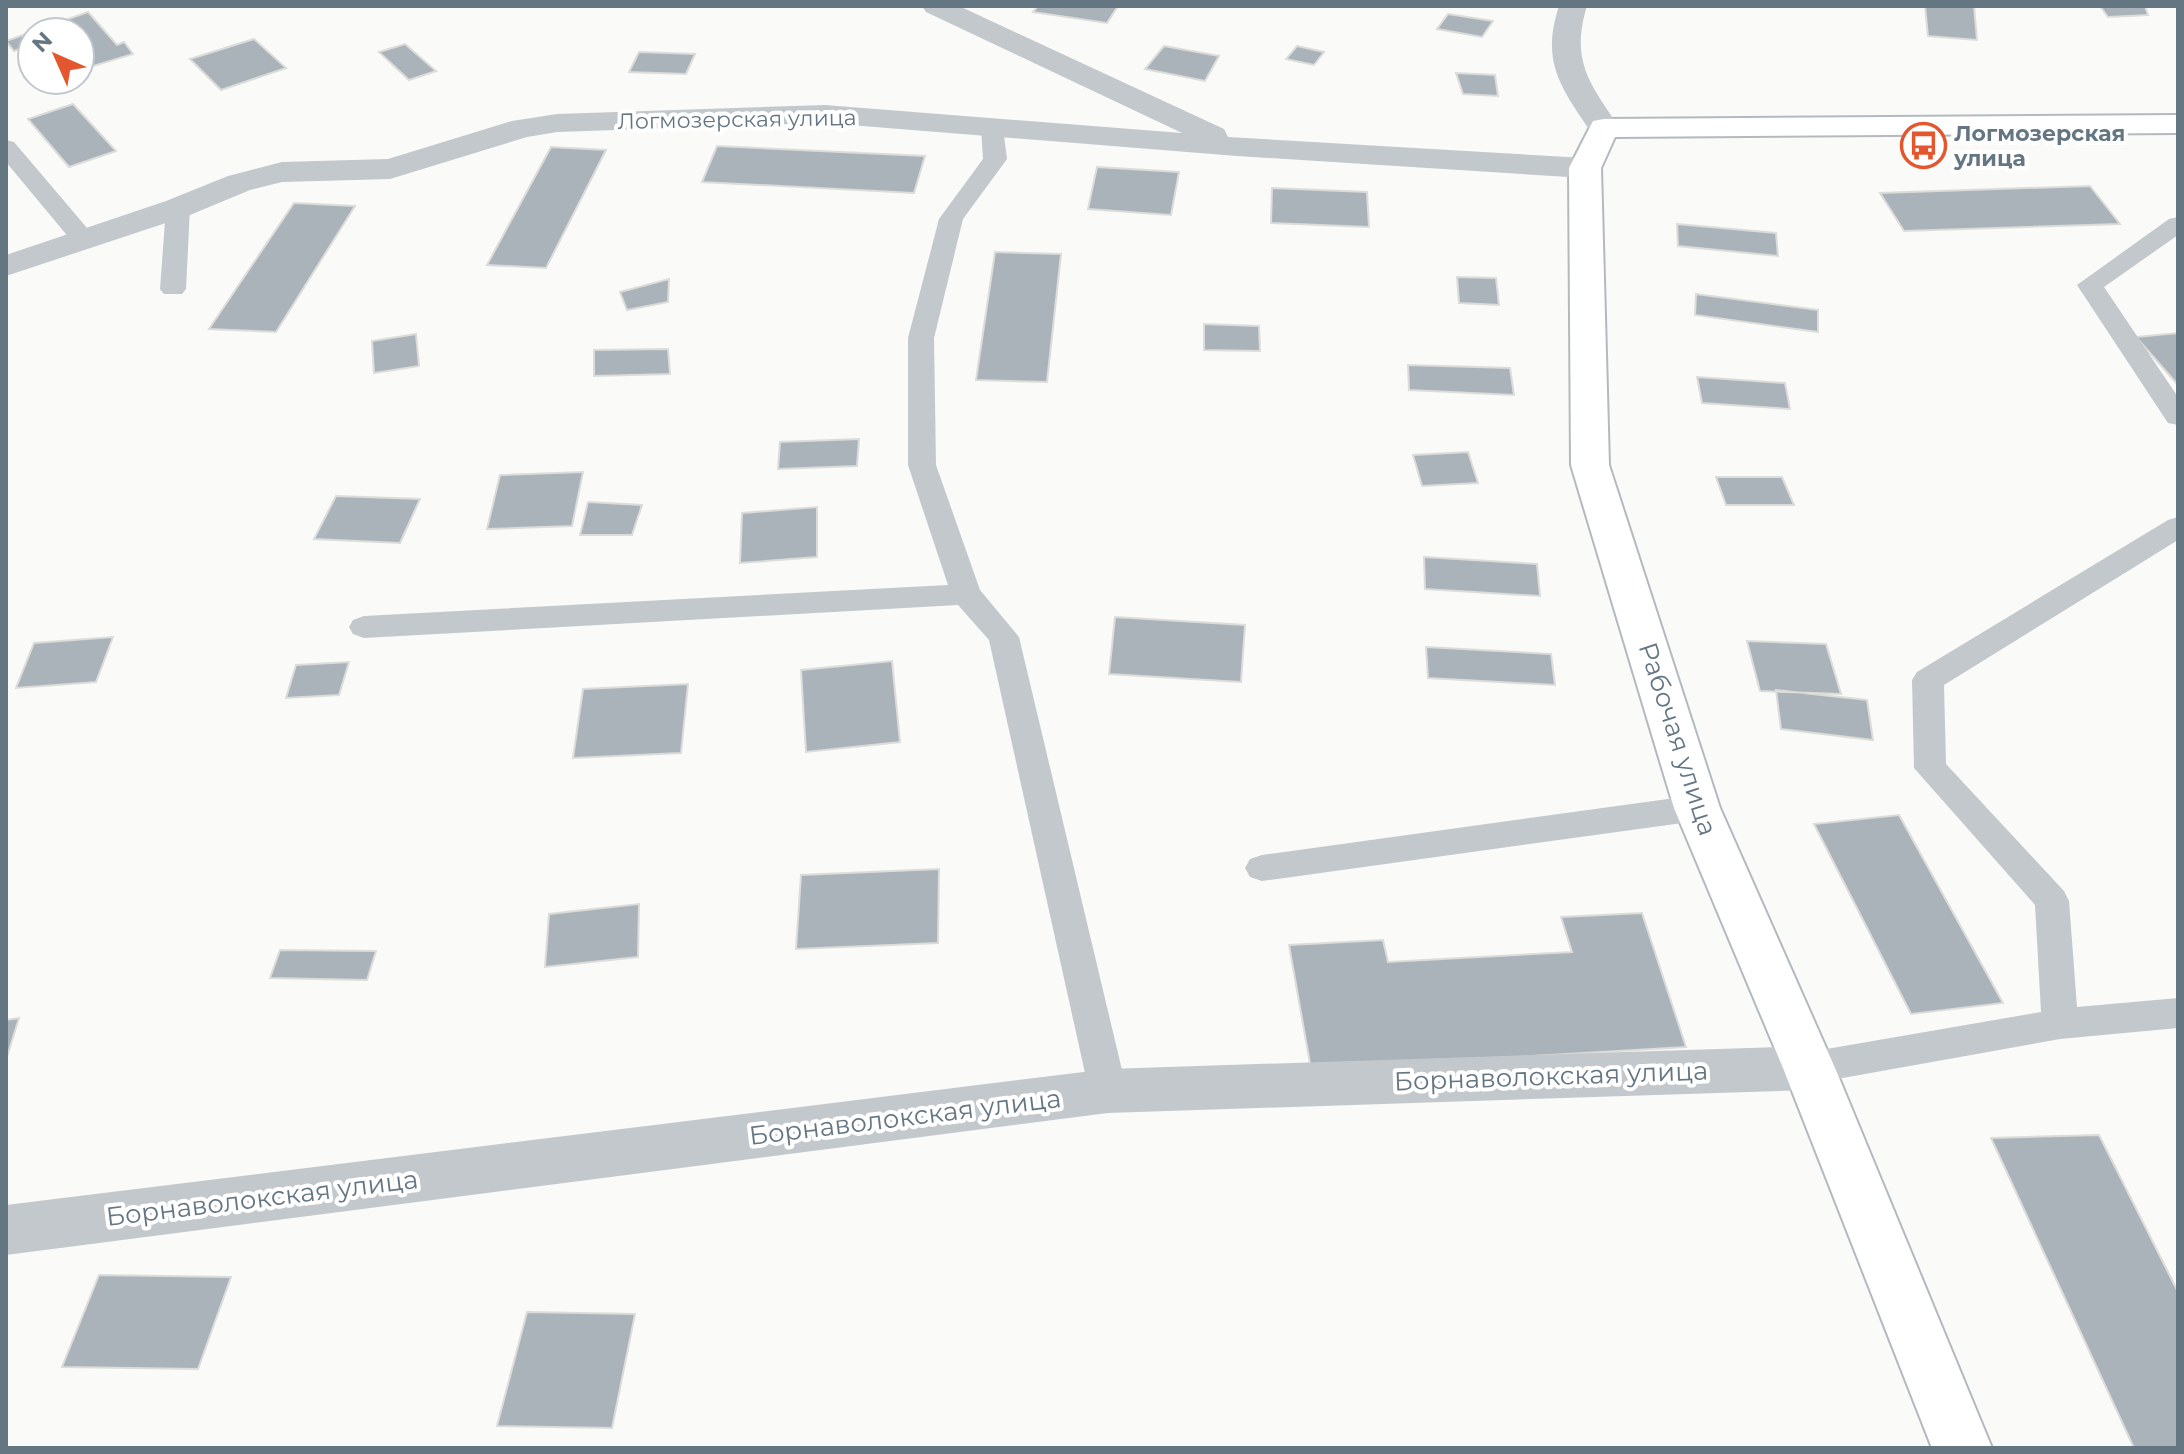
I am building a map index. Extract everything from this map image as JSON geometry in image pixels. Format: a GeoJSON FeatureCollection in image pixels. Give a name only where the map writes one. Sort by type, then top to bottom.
{"type":"FeatureCollection","features":[{"type":"Feature","properties":{"kind":"street"},"geometry":{"type":"LineString","coordinates":[[936,6],[1237,147]]}},
{"type":"Feature","properties":{"kind":"street"},"geometry":{"type":"LineString","coordinates":[[1573,6],[1565,25],[1566,71],[1595,148]]}},
{"type":"Feature","properties":{"kind":"street","name":"Логмозерская улица"},"geometry":{"type":"LineString","coordinates":[[6,266],[178,208],[239,183],[282,172],[390,169],[523,128],[557,123],[825,114],[1237,147],[1595,148],[2178,124]]}},
{"type":"Feature","properties":{"kind":"street","name":"Рабочая улица"},"geometry":{"type":"LineString","coordinates":[[1595,148],[1590,465],[1697,808],[1809,1068],[1962,1448]]}},
{"type":"Feature","properties":{"kind":"street","name":"Борнаволокская улица"},"geometry":{"type":"LineString","coordinates":[[6,1230],[1108,1091],[1809,1068]]}},
{"type":"Feature","properties":{"kind":"lane"},"geometry":{"type":"LineString","coordinates":[[992,128],[995,159],[951,219],[921,338],[922,465],[966,594],[1004,637],[1108,1091]]}},
{"type":"Feature","properties":{"kind":"lane"},"geometry":{"type":"LineString","coordinates":[[6,147],[84,240]]}},
{"type":"Feature","properties":{"kind":"lane"},"geometry":{"type":"LineString","coordinates":[[173,289],[178,208]]}},
{"type":"Feature","properties":{"kind":"lane"},"geometry":{"type":"LineString","coordinates":[[2178,224],[2090,285],[2178,417]]}},
{"type":"Feature","properties":{"kind":"lane"},"geometry":{"type":"LineString","coordinates":[[2060,1024],[2052,901],[1930,768],[1928,680],[2178,527]]}},
{"type":"Feature","properties":{"kind":"lane"},"geometry":{"type":"LineString","coordinates":[[364,627],[966,594]]}},
{"type":"Feature","properties":{"kind":"lane"},"geometry":{"type":"LineString","coordinates":[[1262,868],[1697,808]]}},
{"type":"Feature","properties":{"kind":"lane"},"geometry":{"type":"LineString","coordinates":[[1809,1068],[2060,1024],[2178,1013]]}},
{"type":"Feature","properties":{"kind":"building"},"geometry":{"type":"Polygon","coordinates":[[[1038,6],[1118,6],[1107,23],[1033,12],[1038,6]]]}},
{"type":"Feature","properties":{"kind":"building"},"geometry":{"type":"Polygon","coordinates":[[[1925,6],[1974,6],[1977,40],[1928,36],[1925,6]]]}},
{"type":"Feature","properties":{"kind":"building"},"geometry":{"type":"Polygon","coordinates":[[[2100,6],[2145,6],[2148,15],[2108,17],[2100,6]]]}},
{"type":"Feature","properties":{"kind":"building"},"geometry":{"type":"Polygon","coordinates":[[[1448,14],[1493,21],[1482,37],[1437,29],[1448,14]]]}},
{"type":"Feature","properties":{"kind":"building"},"geometry":{"type":"Polygon","coordinates":[[[96,21],[117,45],[124,42],[133,54],[96,65],[96,21]]]}},
{"type":"Feature","properties":{"kind":"building"},"geometry":{"type":"Polygon","coordinates":[[[16,37],[16,50],[14,51],[6,41],[16,37]]]}},
{"type":"Feature","properties":{"kind":"building"},"geometry":{"type":"Polygon","coordinates":[[[254,39],[286,68],[221,90],[190,59],[254,39]]]}},
{"type":"Feature","properties":{"kind":"building"},"geometry":{"type":"Polygon","coordinates":[[[405,44],[436,71],[409,80],[379,52],[405,44]]]}},
{"type":"Feature","properties":{"kind":"building"},"geometry":{"type":"Polygon","coordinates":[[[1164,46],[1219,56],[1205,81],[1145,69],[1164,46]]]}},
{"type":"Feature","properties":{"kind":"building"},"geometry":{"type":"Polygon","coordinates":[[[1297,46],[1324,52],[1314,65],[1286,59],[1297,46]]]}},
{"type":"Feature","properties":{"kind":"building"},"geometry":{"type":"Polygon","coordinates":[[[639,52],[695,54],[686,74],[629,72],[639,52]]]}},
{"type":"Feature","properties":{"kind":"building"},"geometry":{"type":"Polygon","coordinates":[[[1456,73],[1495,75],[1498,96],[1463,94],[1456,73]]]}},
{"type":"Feature","properties":{"kind":"building"},"geometry":{"type":"Polygon","coordinates":[[[73,104],[116,151],[69,167],[28,119],[73,104]]]}},
{"type":"Feature","properties":{"kind":"building"},"geometry":{"type":"Polygon","coordinates":[[[717,146],[925,156],[914,193],[702,182],[717,146]]]}},
{"type":"Feature","properties":{"kind":"building"},"geometry":{"type":"Polygon","coordinates":[[[551,147],[606,150],[546,268],[487,265],[551,147]]]}},
{"type":"Feature","properties":{"kind":"building"},"geometry":{"type":"Polygon","coordinates":[[[1097,167],[1179,172],[1171,215],[1088,209],[1097,167]]]}},
{"type":"Feature","properties":{"kind":"building"},"geometry":{"type":"Polygon","coordinates":[[[2090,186],[2120,224],[1904,231],[1880,193],[2090,186]]]}},
{"type":"Feature","properties":{"kind":"building"},"geometry":{"type":"Polygon","coordinates":[[[1272,188],[1367,192],[1369,227],[1271,223],[1272,188]]]}},
{"type":"Feature","properties":{"kind":"building"},"geometry":{"type":"Polygon","coordinates":[[[294,203],[355,206],[276,332],[209,329],[294,203]]]}},
{"type":"Feature","properties":{"kind":"building"},"geometry":{"type":"Polygon","coordinates":[[[1677,224],[1776,233],[1778,256],[1678,246],[1677,224]]]}},
{"type":"Feature","properties":{"kind":"building"},"geometry":{"type":"Polygon","coordinates":[[[995,252],[1061,254],[1047,382],[976,380],[995,252]]]}},
{"type":"Feature","properties":{"kind":"building"},"geometry":{"type":"Polygon","coordinates":[[[1457,277],[1496,278],[1499,305],[1459,303],[1457,277]]]}},
{"type":"Feature","properties":{"kind":"building"},"geometry":{"type":"Polygon","coordinates":[[[669,279],[668,302],[627,310],[620,292],[669,279]]]}},
{"type":"Feature","properties":{"kind":"building"},"geometry":{"type":"Polygon","coordinates":[[[1696,294],[1818,310],[1818,332],[1695,315],[1696,294]]]}},
{"type":"Feature","properties":{"kind":"building"},"geometry":{"type":"Polygon","coordinates":[[[1204,324],[1259,326],[1260,351],[1204,350],[1204,324]]]}},
{"type":"Feature","properties":{"kind":"building"},"geometry":{"type":"Polygon","coordinates":[[[2178,333],[2178,385],[2136,337],[2178,333]]]}},
{"type":"Feature","properties":{"kind":"building"},"geometry":{"type":"Polygon","coordinates":[[[416,334],[419,366],[374,373],[372,341],[416,334]]]}},
{"type":"Feature","properties":{"kind":"building"},"geometry":{"type":"Polygon","coordinates":[[[668,349],[670,374],[594,376],[594,350],[668,349]]]}},
{"type":"Feature","properties":{"kind":"building"},"geometry":{"type":"Polygon","coordinates":[[[1408,365],[1510,368],[1514,395],[1409,390],[1408,365]]]}},
{"type":"Feature","properties":{"kind":"building"},"geometry":{"type":"Polygon","coordinates":[[[1697,377],[1785,383],[1790,409],[1702,403],[1697,377]]]}},
{"type":"Feature","properties":{"kind":"building"},"geometry":{"type":"Polygon","coordinates":[[[859,439],[857,466],[778,469],[780,442],[859,439]]]}},
{"type":"Feature","properties":{"kind":"building"},"geometry":{"type":"Polygon","coordinates":[[[1468,452],[1478,483],[1422,486],[1413,455],[1468,452]]]}},
{"type":"Feature","properties":{"kind":"building"},"geometry":{"type":"Polygon","coordinates":[[[583,472],[572,526],[487,529],[500,475],[583,472]]]}},
{"type":"Feature","properties":{"kind":"building"},"geometry":{"type":"Polygon","coordinates":[[[1716,477],[1782,477],[1794,505],[1726,505],[1716,477]]]}},
{"type":"Feature","properties":{"kind":"building"},"geometry":{"type":"Polygon","coordinates":[[[336,496],[420,499],[400,543],[314,539],[336,496]]]}},
{"type":"Feature","properties":{"kind":"building"},"geometry":{"type":"Polygon","coordinates":[[[588,502],[642,505],[632,535],[580,535],[588,502]]]}},
{"type":"Feature","properties":{"kind":"building"},"geometry":{"type":"Polygon","coordinates":[[[817,507],[817,557],[740,563],[742,513],[817,507]]]}},
{"type":"Feature","properties":{"kind":"building"},"geometry":{"type":"Polygon","coordinates":[[[1424,557],[1537,564],[1540,596],[1425,589],[1424,557]]]}},
{"type":"Feature","properties":{"kind":"building"},"geometry":{"type":"Polygon","coordinates":[[[1115,617],[1245,625],[1241,682],[1109,674],[1115,617]]]}},
{"type":"Feature","properties":{"kind":"building"},"geometry":{"type":"Polygon","coordinates":[[[113,637],[96,682],[16,688],[34,643],[113,637]]]}},
{"type":"Feature","properties":{"kind":"building"},"geometry":{"type":"Polygon","coordinates":[[[1747,641],[1826,644],[1841,694],[1760,691],[1747,641]]]}},
{"type":"Feature","properties":{"kind":"building"},"geometry":{"type":"Polygon","coordinates":[[[1426,647],[1551,654],[1555,685],[1428,678],[1426,647]]]}},
{"type":"Feature","properties":{"kind":"building"},"geometry":{"type":"Polygon","coordinates":[[[892,661],[900,742],[806,752],[801,670],[892,661]]]}},
{"type":"Feature","properties":{"kind":"building"},"geometry":{"type":"Polygon","coordinates":[[[349,662],[339,695],[286,698],[296,665],[349,662]]]}},
{"type":"Feature","properties":{"kind":"building"},"geometry":{"type":"Polygon","coordinates":[[[688,684],[681,753],[573,758],[583,689],[688,684]]]}},
{"type":"Feature","properties":{"kind":"building"},"geometry":{"type":"Polygon","coordinates":[[[1776,690],[1867,700],[1873,740],[1781,729],[1776,690]]]}},
{"type":"Feature","properties":{"kind":"building"},"geometry":{"type":"Polygon","coordinates":[[[1899,815],[2003,1003],[1911,1014],[1814,824],[1899,815]]]}},
{"type":"Feature","properties":{"kind":"building"},"geometry":{"type":"Polygon","coordinates":[[[939,869],[938,943],[796,949],[801,875],[939,869]]]}},
{"type":"Feature","properties":{"kind":"building"},"geometry":{"type":"Polygon","coordinates":[[[639,904],[638,957],[545,967],[549,914],[639,904]]]}},
{"type":"Feature","properties":{"kind":"building"},"geometry":{"type":"Polygon","coordinates":[[[1642,913],[1686,1047],[1311,1069],[1289,945],[1383,940],[1388,962],[1572,952],[1561,917],[1642,913]]]}},
{"type":"Feature","properties":{"kind":"building"},"geometry":{"type":"Polygon","coordinates":[[[280,950],[376,951],[367,980],[270,978],[280,950]]]}},
{"type":"Feature","properties":{"kind":"building"},"geometry":{"type":"Polygon","coordinates":[[[19,1018],[6,1060],[6,1020],[19,1018]]]}},
{"type":"Feature","properties":{"kind":"building"},"geometry":{"type":"Polygon","coordinates":[[[2099,1135],[2178,1292],[2178,1448],[2134,1448],[1991,1138],[2099,1135]]]}},
{"type":"Feature","properties":{"kind":"building"},"geometry":{"type":"Polygon","coordinates":[[[99,1275],[231,1277],[198,1369],[62,1367],[99,1275]]]}},
{"type":"Feature","properties":{"kind":"building"},"geometry":{"type":"Polygon","coordinates":[[[527,1312],[635,1314],[612,1428],[497,1426],[527,1312]]]}},
{"type":"Feature","properties":{"kind":"place","name":"Логмозерская улица"},"geometry":{"type":"Point","coordinates":[1923,146]}}]}
